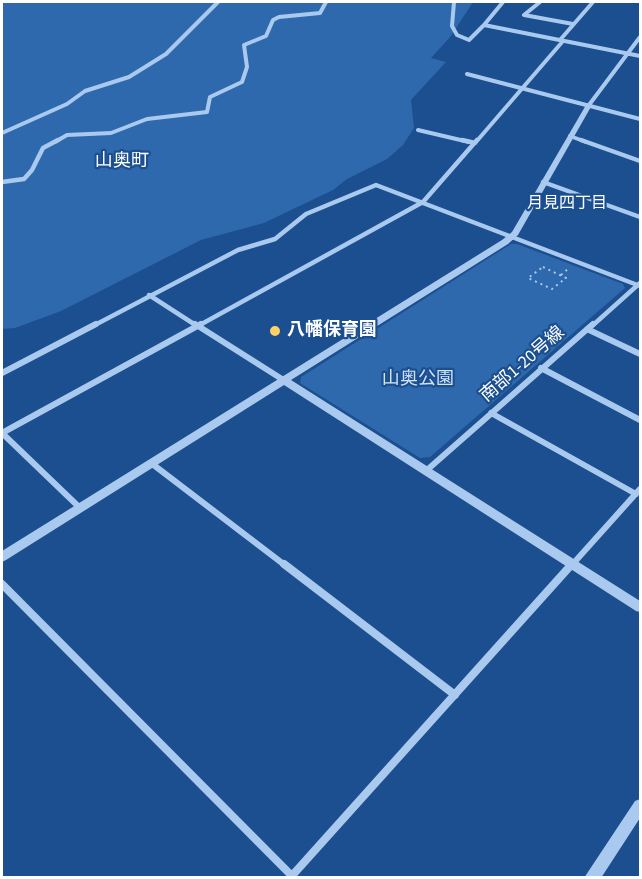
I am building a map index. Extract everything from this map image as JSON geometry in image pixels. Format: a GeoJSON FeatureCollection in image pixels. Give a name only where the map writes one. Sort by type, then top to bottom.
{"type":"FeatureCollection","features":[{"type":"Feature","properties":{"kind":"street"},"geometry":{"type":"LineString","coordinates":[[2,133],[67,104],[85,90],[129,77],[166,54],[218,2]]}},
{"type":"Feature","properties":{"kind":"street"},"geometry":{"type":"LineString","coordinates":[[2,182],[24,179],[32,170],[43,148],[67,135],[111,133],[147,119],[207,112],[210,97],[242,82],[247,67],[244,45],[266,36],[269,22],[279,17],[320,13],[326,2]]}},
{"type":"Feature","properties":{"kind":"street"},"geometry":{"type":"LineString","coordinates":[[454,2],[452,32],[456,36],[469,40],[503,2]]}},
{"type":"Feature","properties":{"kind":"street"},"geometry":{"type":"LineString","coordinates":[[540,2],[524,15],[573,24]]}},
{"type":"Feature","properties":{"kind":"street"},"geometry":{"type":"LineString","coordinates":[[79,507],[2,433],[423,202],[593,2]]}},
{"type":"Feature","properties":{"kind":"street"},"geometry":{"type":"LineString","coordinates":[[484,25],[640,56]]}},
{"type":"Feature","properties":{"kind":"street"},"geometry":{"type":"LineString","coordinates":[[2,556],[285,381],[512,236],[589,105],[640,37]]}},
{"type":"Feature","properties":{"kind":"street"},"geometry":{"type":"LineString","coordinates":[[467,74],[640,118]]}},
{"type":"Feature","properties":{"kind":"street"},"geometry":{"type":"LineString","coordinates":[[418,130],[475,143]]}},
{"type":"Feature","properties":{"kind":"street"},"geometry":{"type":"LineString","coordinates":[[570,136],[640,161]]}},
{"type":"Feature","properties":{"kind":"street"},"geometry":{"type":"LineString","coordinates":[[543,182],[640,217]]}},
{"type":"Feature","properties":{"kind":"street"},"geometry":{"type":"LineString","coordinates":[[2,373],[237,250],[275,238],[306,214],[376,185],[640,285]]}},
{"type":"Feature","properties":{"kind":"street","name":"南部1-20号線"},"geometry":{"type":"LineString","coordinates":[[427,470],[640,285]]}},
{"type":"Feature","properties":{"kind":"street"},"geometry":{"type":"LineString","coordinates":[[149,295],[640,607]]}},
{"type":"Feature","properties":{"kind":"street"},"geometry":{"type":"LineString","coordinates":[[587,329],[640,354]]}},
{"type":"Feature","properties":{"kind":"street"},"geometry":{"type":"LineString","coordinates":[[541,369],[640,420]]}},
{"type":"Feature","properties":{"kind":"street"},"geometry":{"type":"LineString","coordinates":[[2,584],[291,877],[638,492],[491,413]]}},
{"type":"Feature","properties":{"kind":"street"},"geometry":{"type":"LineString","coordinates":[[151,463],[455,695]]}},
{"type":"Feature","properties":{"kind":"street"},"geometry":{"type":"LineString","coordinates":[[592,878],[640,806]]}},
{"type":"Feature","properties":{"kind":"path"},"geometry":{"type":"LineString","coordinates":[[561,275],[578,262]]}},
{"type":"Feature","properties":{"kind":"path"},"geometry":{"type":"LineString","coordinates":[[543,267],[561,275],[566,278],[552,289],[528,278],[543,267]]}},
{"type":"Feature","properties":{"kind":"green space"},"geometry":{"type":"Polygon","coordinates":[[[2,2],[473,2],[451,36],[431,58],[446,62],[411,100],[414,128],[403,145],[387,159],[347,179],[333,190],[264,223],[201,240],[61,311],[15,328],[2,329],[2,2]]]}},
{"type":"Feature","properties":{"kind":"green space","name":"山奥公園"},"geometry":{"type":"Polygon","coordinates":[[[511,244],[517,244],[623,284],[625,288],[430,457],[420,458],[300,383],[301,377],[511,244]]]}},
{"type":"Feature","properties":{"kind":"place","name":"八幡保育園"},"geometry":{"type":"Point","coordinates":[275,331]}},
{"type":"Feature","properties":{"kind":"district","name":"山奥町"},"geometry":{"type":"Point","coordinates":[122,162]}},
{"type":"Feature","properties":{"kind":"district","name":"月見四丁目"},"geometry":{"type":"Point","coordinates":[567,204]}}]}
